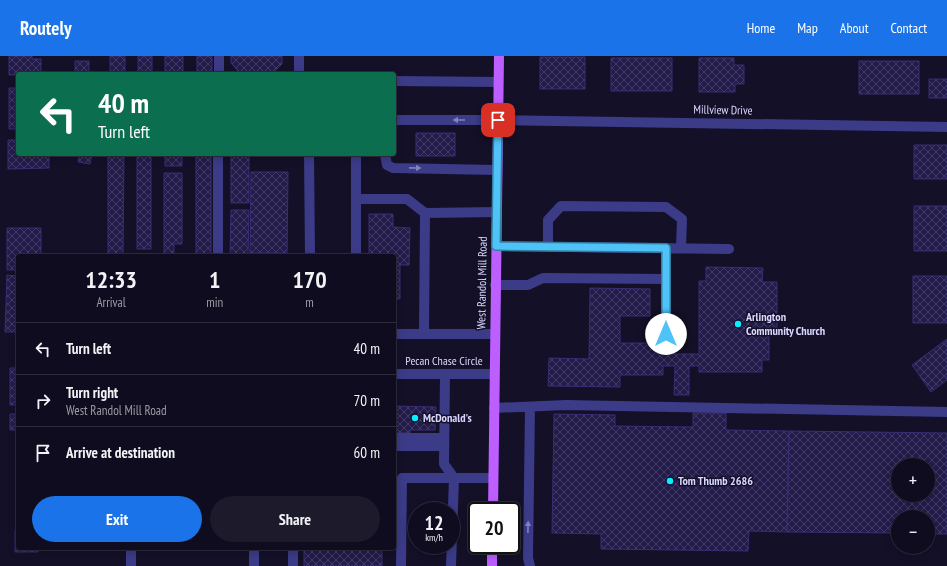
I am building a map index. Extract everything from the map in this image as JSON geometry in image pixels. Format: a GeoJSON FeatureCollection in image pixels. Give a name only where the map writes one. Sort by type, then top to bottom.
{"type":"FeatureCollection","features":[{"type":"Feature","properties":{"kind":"main road","name":"West Randol Mill Road"},"geometry":{"type":"LineString","coordinates":[[493,502],[499,56]]}},
{"type":"Feature","properties":{"kind":"main road"},"geometry":{"type":"LineString","coordinates":[[492,554],[492,566]]}},
{"type":"Feature","properties":{"kind":"street"},"geometry":{"type":"LineString","coordinates":[[219,56],[219,72]]}},
{"type":"Feature","properties":{"kind":"street"},"geometry":{"type":"LineString","coordinates":[[299,56],[299,72]]}},
{"type":"Feature","properties":{"kind":"street"},"geometry":{"type":"LineString","coordinates":[[396,81],[498,82]]}},
{"type":"Feature","properties":{"kind":"street","name":"Millview Drive"},"geometry":{"type":"LineString","coordinates":[[396,120],[498,120],[947,126]]}},
{"type":"Feature","properties":{"kind":"street"},"geometry":{"type":"LineString","coordinates":[[218,156],[218,254]]}},
{"type":"Feature","properties":{"kind":"street"},"geometry":{"type":"LineString","coordinates":[[309,156],[310,254]]}},
{"type":"Feature","properties":{"kind":"street"},"geometry":{"type":"LineString","coordinates":[[356,156],[356,254]]}},
{"type":"Feature","properties":{"kind":"street"},"geometry":{"type":"LineString","coordinates":[[385,156],[387,165],[393,168],[497,170]]}},
{"type":"Feature","properties":{"kind":"street"},"geometry":{"type":"LineString","coordinates":[[356,199],[407,199],[425,213],[497,212]]}},
{"type":"Feature","properties":{"kind":"street"},"geometry":{"type":"LineString","coordinates":[[548,247],[548,220],[560,206],[666,207],[682,219],[681,248]]}},
{"type":"Feature","properties":{"kind":"street"},"geometry":{"type":"LineString","coordinates":[[424,334],[425,213]]}},
{"type":"Feature","properties":{"kind":"street"},"geometry":{"type":"LineString","coordinates":[[496,246],[729,249]]}},
{"type":"Feature","properties":{"kind":"street"},"geometry":{"type":"LineString","coordinates":[[666,248],[666,334]]}},
{"type":"Feature","properties":{"kind":"street"},"geometry":{"type":"LineString","coordinates":[[495,285],[528,285],[543,278],[666,279]]}},
{"type":"Feature","properties":{"kind":"street"},"geometry":{"type":"LineString","coordinates":[[396,334],[495,334]]}},
{"type":"Feature","properties":{"kind":"street","name":"Pecan Chase Circle"},"geometry":{"type":"LineString","coordinates":[[396,374],[494,374]]}},
{"type":"Feature","properties":{"kind":"street"},"geometry":{"type":"LineString","coordinates":[[445,374],[444,464],[454,478],[452,566]]}},
{"type":"Feature","properties":{"kind":"street"},"geometry":{"type":"LineString","coordinates":[[494,408],[566,405],[947,412]]}},
{"type":"Feature","properties":{"kind":"street"},"geometry":{"type":"LineString","coordinates":[[530,406],[528,558],[530,566]]}},
{"type":"Feature","properties":{"kind":"street"},"geometry":{"type":"LineString","coordinates":[[396,438],[444,442]]}},
{"type":"Feature","properties":{"kind":"street"},"geometry":{"type":"LineString","coordinates":[[399,446],[444,442]]}},
{"type":"Feature","properties":{"kind":"street"},"geometry":{"type":"LineString","coordinates":[[401,566],[402,478],[493,478]]}},
{"type":"Feature","properties":{"kind":"street"},"geometry":{"type":"LineString","coordinates":[[131,550],[131,566]]}},
{"type":"Feature","properties":{"kind":"street"},"geometry":{"type":"LineString","coordinates":[[254,550],[254,566]]}},
{"type":"Feature","properties":{"kind":"street"},"geometry":{"type":"LineString","coordinates":[[293,550],[293,566]]}},
{"type":"Feature","properties":{"kind":"building"},"geometry":{"type":"Polygon","coordinates":[[[9,56],[32,56],[32,59],[41,59],[41,72],[16,72],[16,75],[9,75],[9,56]]]}},
{"type":"Feature","properties":{"kind":"building"},"geometry":{"type":"Polygon","coordinates":[[[110,56],[125,56],[125,72],[110,72],[110,56]]]}},
{"type":"Feature","properties":{"kind":"building"},"geometry":{"type":"Polygon","coordinates":[[[138,56],[152,56],[152,72],[138,72],[138,56]]]}},
{"type":"Feature","properties":{"kind":"building"},"geometry":{"type":"Polygon","coordinates":[[[165,56],[183,56],[183,72],[165,72],[165,56]]]}},
{"type":"Feature","properties":{"kind":"building"},"geometry":{"type":"Polygon","coordinates":[[[197,56],[212,56],[212,72],[197,72],[197,56]]]}},
{"type":"Feature","properties":{"kind":"building"},"geometry":{"type":"Polygon","coordinates":[[[231,56],[282,56],[282,64],[274,72],[239,72],[231,63],[231,56]]]}},
{"type":"Feature","properties":{"kind":"building"},"geometry":{"type":"Polygon","coordinates":[[[540,57],[585,57],[585,89],[540,89],[540,57]]]}},
{"type":"Feature","properties":{"kind":"building"},"geometry":{"type":"Polygon","coordinates":[[[611,58],[672,58],[672,91],[611,91],[611,58]]]}},
{"type":"Feature","properties":{"kind":"building"},"geometry":{"type":"Polygon","coordinates":[[[699,58],[734,58],[734,65],[744,65],[744,84],[735,84],[735,92],[699,92],[699,58]]]}},
{"type":"Feature","properties":{"kind":"building"},"geometry":{"type":"Polygon","coordinates":[[[75,61],[89,61],[89,72],[75,72],[75,61]]]}},
{"type":"Feature","properties":{"kind":"building"},"geometry":{"type":"Polygon","coordinates":[[[859,61],[919,61],[919,94],[859,94],[859,61]]]}},
{"type":"Feature","properties":{"kind":"building"},"geometry":{"type":"Polygon","coordinates":[[[929,79],[947,79],[947,98],[929,98],[929,79]]]}},
{"type":"Feature","properties":{"kind":"building"},"geometry":{"type":"Polygon","coordinates":[[[9,88],[16,88],[16,129],[9,129],[9,88]]]}},
{"type":"Feature","properties":{"kind":"building"},"geometry":{"type":"Polygon","coordinates":[[[416,133],[455,133],[455,156],[416,156],[416,133]]]}},
{"type":"Feature","properties":{"kind":"building"},"geometry":{"type":"Polygon","coordinates":[[[8,140],[16,140],[16,156],[49,156],[49,168],[8,169],[8,140]]]}},
{"type":"Feature","properties":{"kind":"building"},"geometry":{"type":"Polygon","coordinates":[[[914,145],[947,145],[947,179],[914,179],[914,145]]]}},
{"type":"Feature","properties":{"kind":"building"},"geometry":{"type":"Polygon","coordinates":[[[79,156],[92,156],[90,164],[78,162],[79,156]]]}},
{"type":"Feature","properties":{"kind":"building"},"geometry":{"type":"Polygon","coordinates":[[[108,156],[124,156],[123,254],[108,254],[108,156]]]}},
{"type":"Feature","properties":{"kind":"building"},"geometry":{"type":"Polygon","coordinates":[[[137,156],[151,156],[151,249],[137,249],[137,156]]]}},
{"type":"Feature","properties":{"kind":"building"},"geometry":{"type":"Polygon","coordinates":[[[165,156],[182,156],[182,166],[165,166],[165,156]]]}},
{"type":"Feature","properties":{"kind":"building"},"geometry":{"type":"Polygon","coordinates":[[[196,156],[211,156],[211,254],[196,254],[196,156]]]}},
{"type":"Feature","properties":{"kind":"building"},"geometry":{"type":"Polygon","coordinates":[[[231,156],[249,156],[249,203],[231,203],[231,156]]]}},
{"type":"Feature","properties":{"kind":"building"},"geometry":{"type":"Polygon","coordinates":[[[251,172],[288,172],[287,253],[250,253],[251,172]]]}},
{"type":"Feature","properties":{"kind":"building"},"geometry":{"type":"Polygon","coordinates":[[[164,173],[182,173],[182,244],[174,244],[174,254],[164,254],[164,173]]]}},
{"type":"Feature","properties":{"kind":"building"},"geometry":{"type":"Polygon","coordinates":[[[914,206],[947,206],[947,251],[914,251],[914,206]]]}},
{"type":"Feature","properties":{"kind":"building"},"geometry":{"type":"Polygon","coordinates":[[[231,210],[249,210],[248,254],[230,254],[231,210]]]}},
{"type":"Feature","properties":{"kind":"building"},"geometry":{"type":"Polygon","coordinates":[[[369,214],[393,214],[393,227],[410,228],[409,265],[400,265],[400,299],[396,299],[396,254],[369,254],[369,214]]]}},
{"type":"Feature","properties":{"kind":"building"},"geometry":{"type":"Polygon","coordinates":[[[7,228],[41,228],[41,254],[16,254],[16,270],[7,270],[7,228]]]}},
{"type":"Feature","properties":{"kind":"building","name":"Arlington Community Church"},"geometry":{"type":"Polygon","coordinates":[[[706,267],[763,268],[762,282],[777,282],[777,332],[769,332],[769,360],[762,360],[762,372],[699,372],[699,366],[689,366],[689,395],[674,395],[675,366],[663,366],[663,375],[620,375],[620,387],[548,386],[549,358],[589,359],[590,288],[650,289],[650,316],[620,316],[620,343],[663,343],[663,354],[699,354],[699,281],[706,281],[706,267]]]}},
{"type":"Feature","properties":{"kind":"building"},"geometry":{"type":"Polygon","coordinates":[[[7,275],[16,276],[16,332],[5,332],[7,275]]]}},
{"type":"Feature","properties":{"kind":"building"},"geometry":{"type":"Polygon","coordinates":[[[913,276],[947,276],[947,323],[913,323],[913,276]]]}},
{"type":"Feature","properties":{"kind":"building"},"geometry":{"type":"Polygon","coordinates":[[[947,339],[947,380],[931,392],[912,365],[947,339]]]}},
{"type":"Feature","properties":{"kind":"building"},"geometry":{"type":"Polygon","coordinates":[[[10,368],[16,368],[16,405],[10,405],[10,368]]]}},
{"type":"Feature","properties":{"kind":"building","name":"McDonald's"},"geometry":{"type":"Polygon","coordinates":[[[396,406],[436,407],[435,430],[410,430],[410,433],[396,433],[396,406]]]}},
{"type":"Feature","properties":{"kind":"building","name":"Tom Thumb 2686"},"geometry":{"type":"Polygon","coordinates":[[[693,413],[726,413],[726,430],[789,431],[787,532],[749,531],[748,551],[601,549],[601,534],[552,533],[554,414],[615,415],[615,426],[693,427],[693,413]]]}},
{"type":"Feature","properties":{"kind":"building"},"geometry":{"type":"Polygon","coordinates":[[[10,414],[16,414],[16,430],[10,430],[10,414]]]}},
{"type":"Feature","properties":{"kind":"building"},"geometry":{"type":"Polygon","coordinates":[[[789,431],[947,433],[947,534],[935,534],[935,510],[891,510],[891,533],[787,532],[789,431]]]}},
{"type":"Feature","properties":{"kind":"building"},"geometry":{"type":"Polygon","coordinates":[[[15,531],[16,550],[38,550],[38,552],[15,552],[15,531]]]}},
{"type":"Feature","properties":{"kind":"building"},"geometry":{"type":"Polygon","coordinates":[[[304,550],[382,550],[382,566],[304,566],[304,550]]]}},
{"type":"Feature","properties":{"kind":"place","name":"Arlington Community Church"},"geometry":{"type":"Point","coordinates":[738,324]}},
{"type":"Feature","properties":{"kind":"place","name":"McDonald's"},"geometry":{"type":"Point","coordinates":[415,418]}},
{"type":"Feature","properties":{"kind":"place","name":"Tom Thumb 2686"},"geometry":{"type":"Point","coordinates":[670,481]}},
{"type":"Feature","properties":{"kind":"route"},"geometry":{"type":"LineString","coordinates":[[498,120],[496,246],[666,248],[666,334]]}}]}
